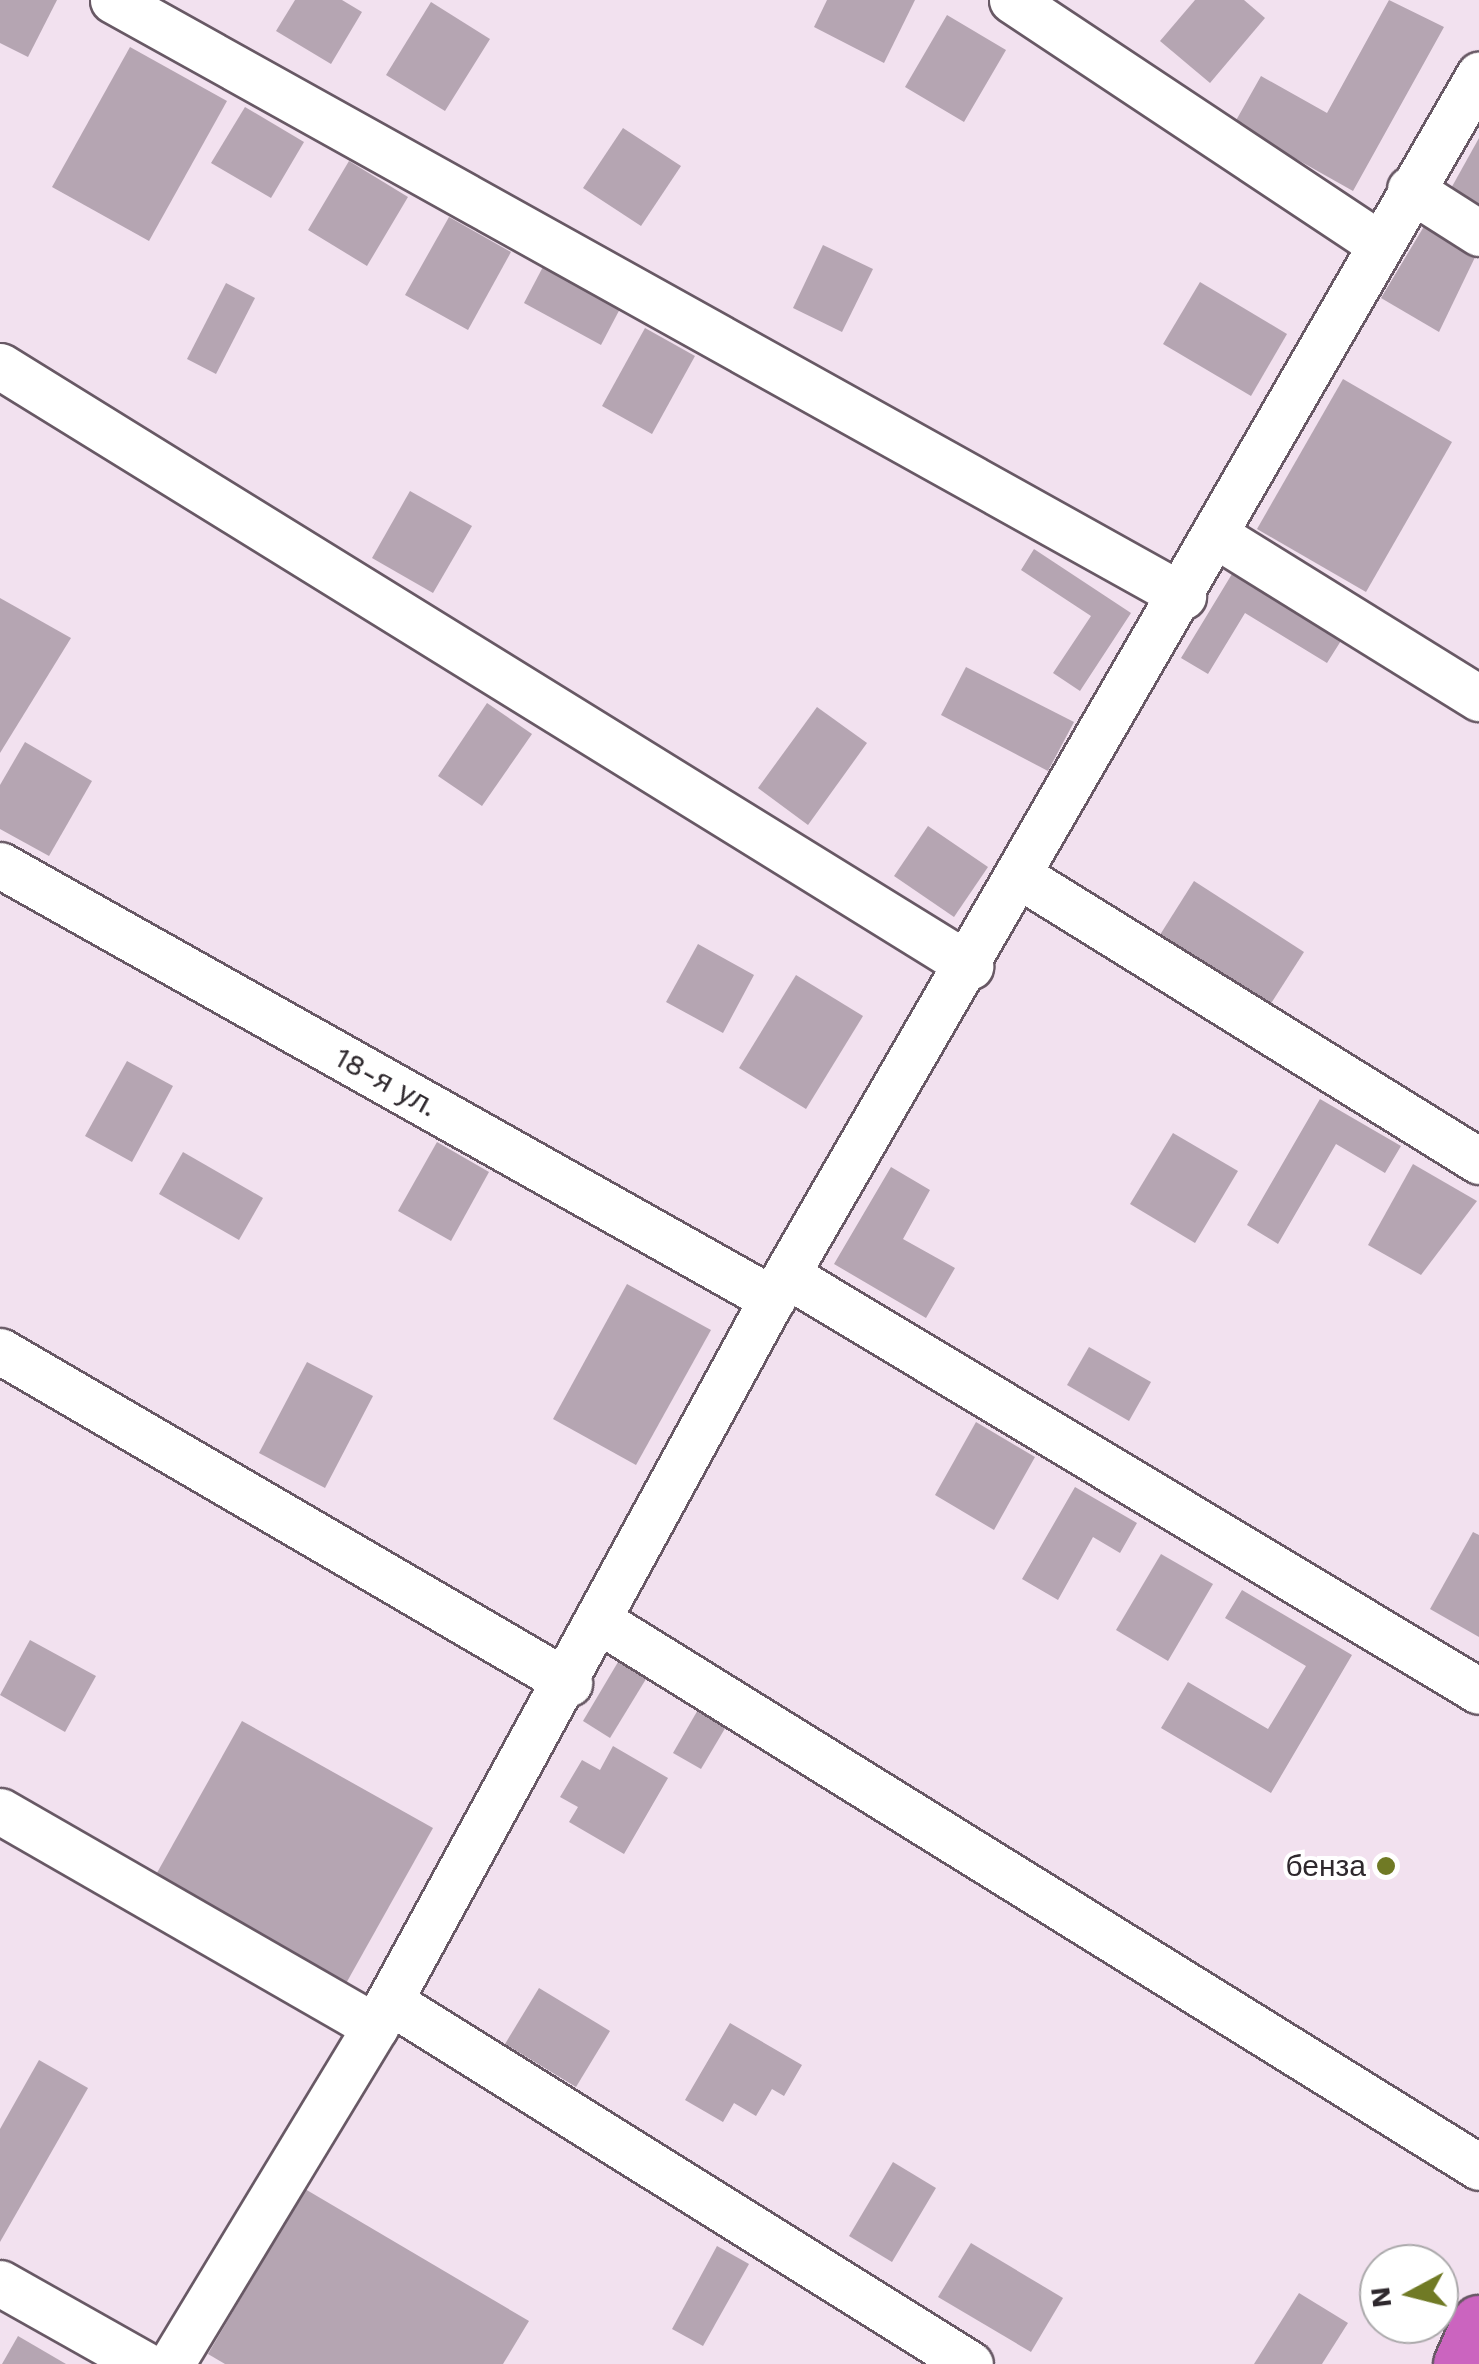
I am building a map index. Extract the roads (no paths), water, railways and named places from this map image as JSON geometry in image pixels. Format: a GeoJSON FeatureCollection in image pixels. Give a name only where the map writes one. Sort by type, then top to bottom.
{"type":"FeatureCollection","features":[{"type":"Feature","properties":{"kind":"highway"},"geometry":{"type":"LineString","coordinates":[[1461,2364],[1479,2324]]}},
{"type":"Feature","properties":{"kind":"street"},"geometry":{"type":"LineString","coordinates":[[113,0],[1183,596]]}},
{"type":"Feature","properties":{"kind":"street"},"geometry":{"type":"LineString","coordinates":[[1012,0],[1379,244]]}},
{"type":"Feature","properties":{"kind":"street"},"geometry":{"type":"LineString","coordinates":[[171,2364],[382,2014],[604,1623],[780,1287],[1023,878],[1220,536],[1410,189],[1479,75]]}},
{"type":"Feature","properties":{"kind":"street"},"geometry":{"type":"LineString","coordinates":[[1410,189],[1479,233]]}},
{"type":"Feature","properties":{"kind":"street"},"geometry":{"type":"LineString","coordinates":[[0,366],[970,966]]}},
{"type":"Feature","properties":{"kind":"street"},"geometry":{"type":"LineString","coordinates":[[1220,536],[1479,698]]}},
{"type":"Feature","properties":{"kind":"street","name":"18-я ул."},"geometry":{"type":"LineString","coordinates":[[0,865],[780,1287],[1479,1691]]}},
{"type":"Feature","properties":{"kind":"street"},"geometry":{"type":"LineString","coordinates":[[1023,878],[1479,1161]]}},
{"type":"Feature","properties":{"kind":"street"},"geometry":{"type":"LineString","coordinates":[[0,1351],[569,1683]]}},
{"type":"Feature","properties":{"kind":"street"},"geometry":{"type":"LineString","coordinates":[[604,1623],[1479,2168]]}},
{"type":"Feature","properties":{"kind":"street"},"geometry":{"type":"LineString","coordinates":[[0,1811],[382,2014],[970,2364]]}},
{"type":"Feature","properties":{"kind":"street"},"geometry":{"type":"LineString","coordinates":[[0,2283],[144,2364]]}},
{"type":"Feature","properties":{"kind":"place","name":"бенза"},"geometry":{"type":"Point","coordinates":[1386,1866]}}]}
